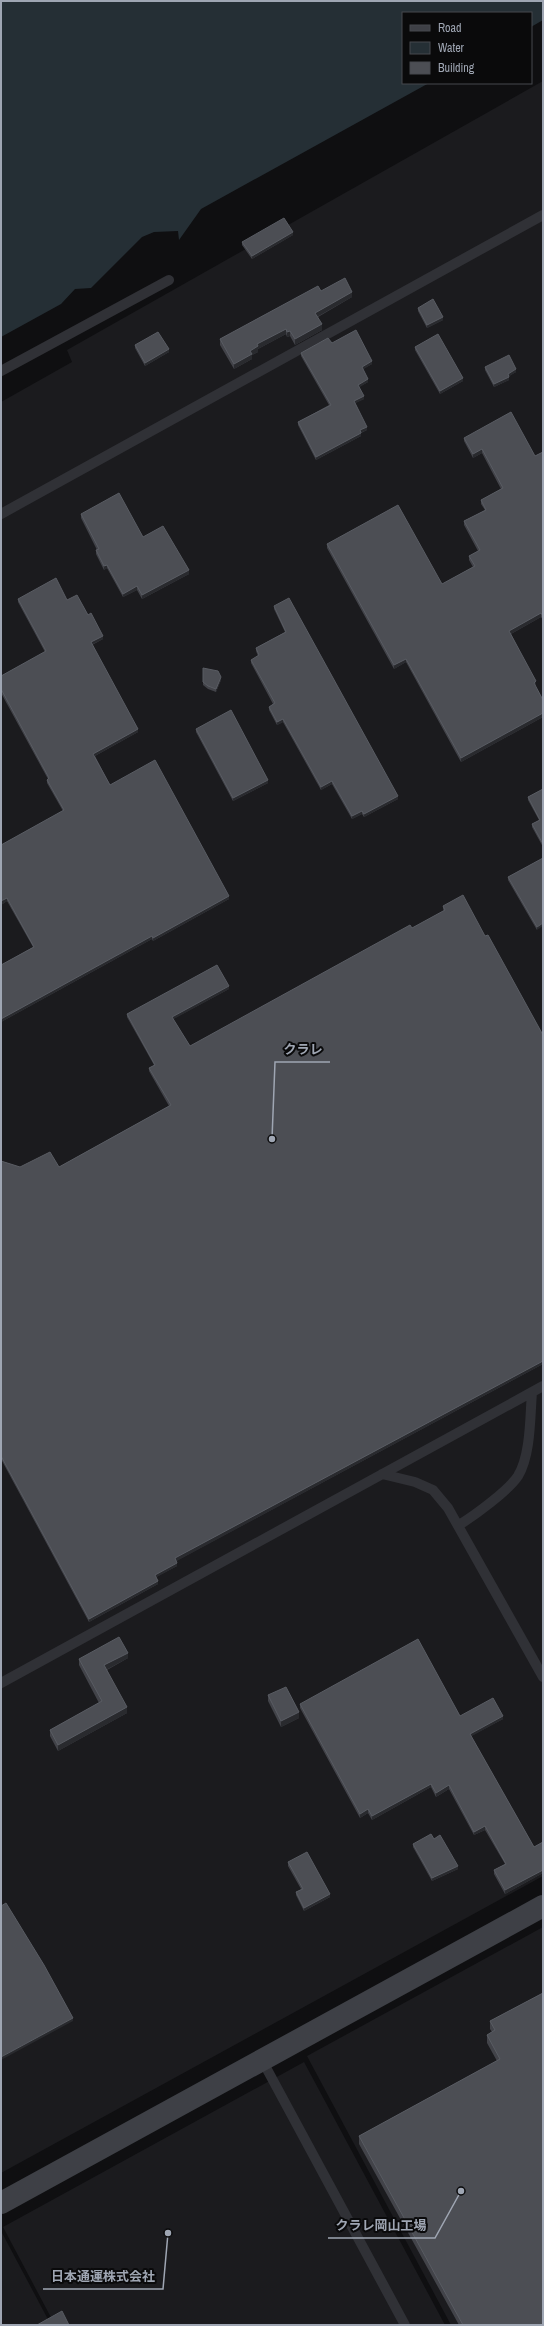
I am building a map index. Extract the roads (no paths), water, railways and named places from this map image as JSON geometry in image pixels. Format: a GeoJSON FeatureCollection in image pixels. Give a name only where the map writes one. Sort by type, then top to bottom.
{"type":"FeatureCollection","features":[{"type":"Feature","properties":{"kind":"street"},"geometry":{"type":"LineString","coordinates":[[1,2203],[543,1906]]}},
{"type":"Feature","properties":{"kind":"lane"},"geometry":{"type":"LineString","coordinates":[[1,514],[543,215]]}},
{"type":"Feature","properties":{"kind":"lane"},"geometry":{"type":"LineString","coordinates":[[1,371],[169,280]]}},
{"type":"Feature","properties":{"kind":"lane"},"geometry":{"type":"LineString","coordinates":[[1,1683],[543,1386]]}},
{"type":"Feature","properties":{"kind":"lane"},"geometry":{"type":"LineString","coordinates":[[459,1525],[475,1515],[518,1476],[527,1451],[532,1392]]}},
{"type":"Feature","properties":{"kind":"lane"},"geometry":{"type":"LineString","coordinates":[[382,1474],[415,1482],[434,1490],[459,1525],[543,1677]]}},
{"type":"Feature","properties":{"kind":"lane"},"geometry":{"type":"LineString","coordinates":[[262,2060],[405,2325]]}},
{"type":"Feature","properties":{"kind":"water"},"geometry":{"type":"Polygon","coordinates":[[[1,1],[543,1],[543,20],[532,26],[532,12],[402,12],[402,84],[427,84],[201,209],[179,240],[178,231],[154,232],[142,237],[91,288],[75,289],[61,304],[1,337],[1,1]]]}},
{"type":"Feature","properties":{"kind":"place","name":"クラレ"},"geometry":{"type":"Point","coordinates":[272,1139]}},
{"type":"Feature","properties":{"kind":"place","name":"クラレ岡山工場"},"geometry":{"type":"Point","coordinates":[461,2191]}},
{"type":"Feature","properties":{"kind":"place","name":"日本通運株式会社"},"geometry":{"type":"Point","coordinates":[168,2233]}}]}
